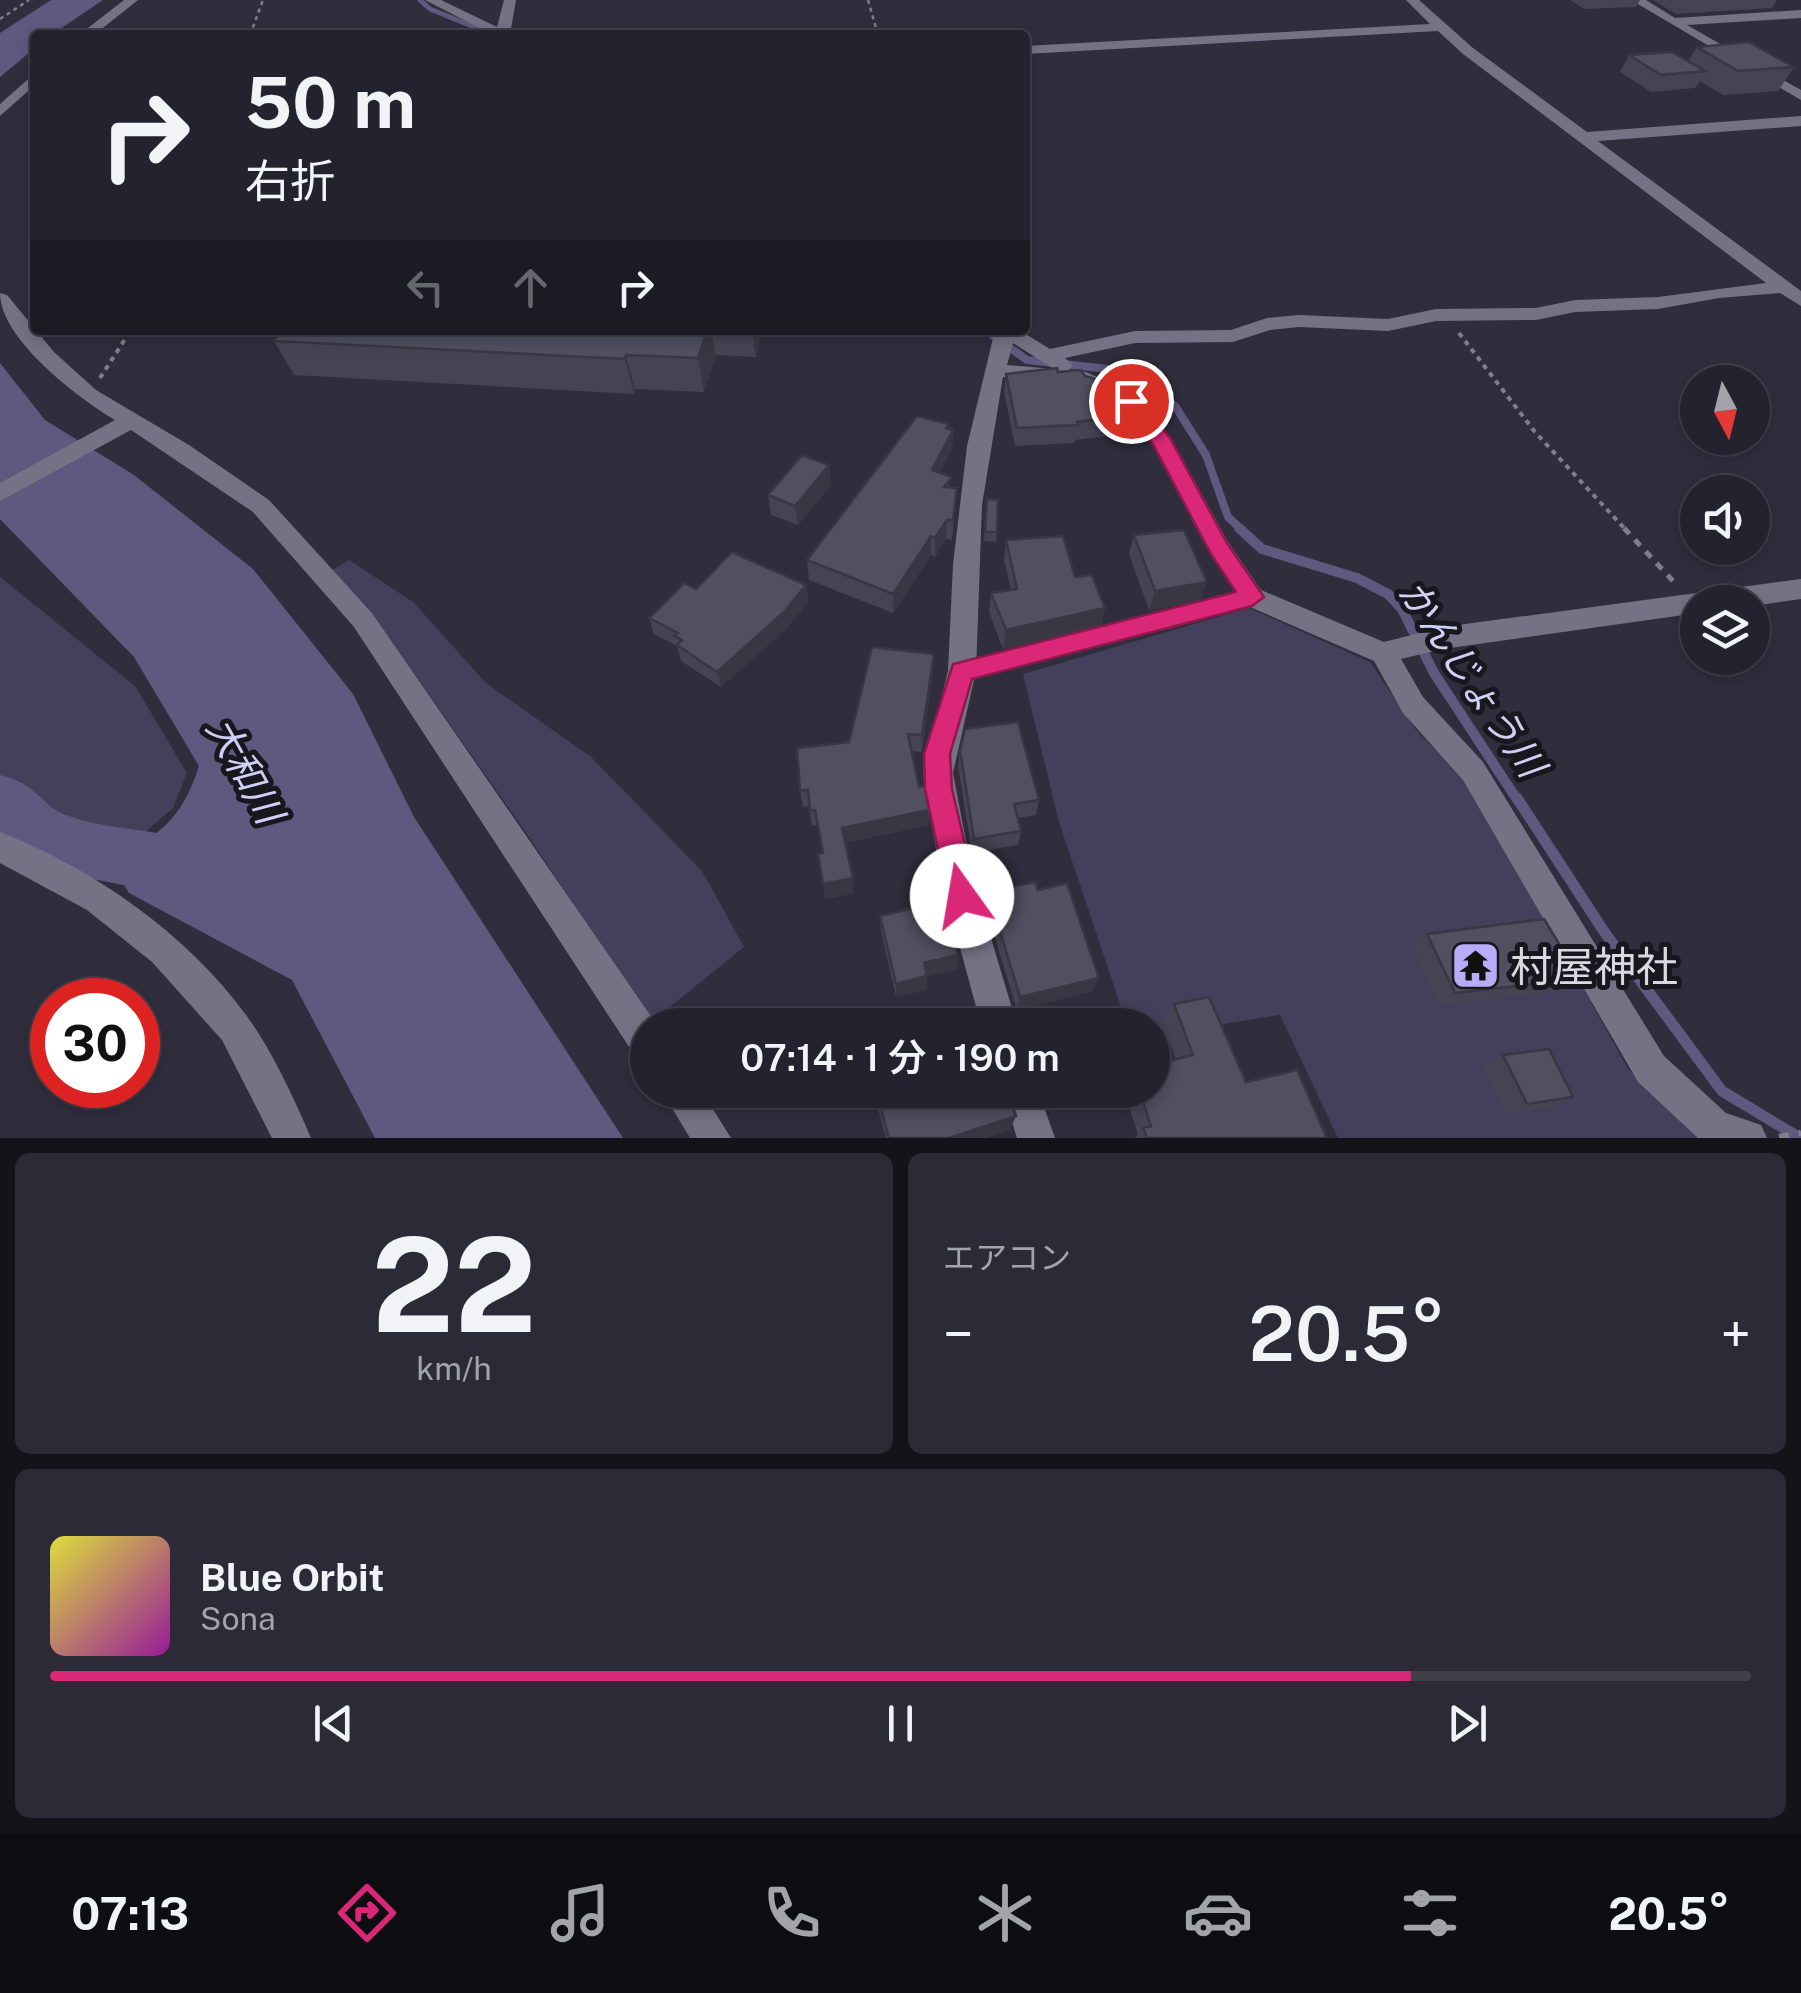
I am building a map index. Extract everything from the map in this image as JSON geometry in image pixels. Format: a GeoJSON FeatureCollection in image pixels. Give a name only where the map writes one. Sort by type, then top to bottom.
{"type":"FeatureCollection","features":[{"type":"Feature","properties":{"kind":"street"},"geometry":{"type":"LineString","coordinates":[[93,30],[132,0]]}},
{"type":"Feature","properties":{"kind":"street"},"geometry":{"type":"LineString","coordinates":[[431,0],[494,30]]}},
{"type":"Feature","properties":{"kind":"street"},"geometry":{"type":"LineString","coordinates":[[503,30],[510,0]]}},
{"type":"Feature","properties":{"kind":"street"},"geometry":{"type":"LineString","coordinates":[[1412,0],[1440,28],[1801,300]]}},
{"type":"Feature","properties":{"kind":"street"},"geometry":{"type":"LineString","coordinates":[[1636,0],[1801,96]]}},
{"type":"Feature","properties":{"kind":"street"},"geometry":{"type":"LineString","coordinates":[[1673,22],[1801,14]]}},
{"type":"Feature","properties":{"kind":"street"},"geometry":{"type":"LineString","coordinates":[[1030,50],[1440,28]]}},
{"type":"Feature","properties":{"kind":"street"},"geometry":{"type":"LineString","coordinates":[[0,112],[30,82]]}},
{"type":"Feature","properties":{"kind":"street"},"geometry":{"type":"LineString","coordinates":[[1587,137],[1801,122]]}},
{"type":"Feature","properties":{"kind":"street"},"geometry":{"type":"LineString","coordinates":[[1050,355],[1135,338],[1232,336],[1267,324],[1299,320],[1388,326],[1444,315],[1536,314],[1575,306],[1658,303],[1783,287]]}},
{"type":"Feature","properties":{"kind":"street"},"geometry":{"type":"LineString","coordinates":[[0,299],[47,356],[123,425],[181,450],[261,506],[363,620],[630,1016]]}},
{"type":"Feature","properties":{"kind":"street"},"geometry":{"type":"LineString","coordinates":[[994,1008],[962,896],[938,789],[937,754],[962,672],[966,562],[977,442],[1005,335]]}},
{"type":"Feature","properties":{"kind":"street"},"geometry":{"type":"LineString","coordinates":[[1013,335],[1079,377],[1131,401],[1163,443],[1219,548],[1252,597],[1383,654],[1413,705],[1473,771],[1651,1069],[1715,1128],[1748,1138]]}},
{"type":"Feature","properties":{"kind":"street"},"geometry":{"type":"LineString","coordinates":[[993,370],[1079,377]]}},
{"type":"Feature","properties":{"kind":"street"},"geometry":{"type":"LineString","coordinates":[[0,493],[123,425]]}},
{"type":"Feature","properties":{"kind":"street"},"geometry":{"type":"LineString","coordinates":[[1770,593],[1801,589]]}},
{"type":"Feature","properties":{"kind":"street"},"geometry":{"type":"LineString","coordinates":[[1383,654],[1443,638],[1680,604]]}},
{"type":"Feature","properties":{"kind":"street"},"geometry":{"type":"LineString","coordinates":[[0,848],[98,899],[164,950],[234,1028],[292,1138]]}},
{"type":"Feature","properties":{"kind":"street"},"geometry":{"type":"LineString","coordinates":[[691,1108],[712,1138]]}},
{"type":"Feature","properties":{"kind":"street"},"geometry":{"type":"LineString","coordinates":[[1026,1108],[1036,1138]]}},
{"type":"Feature","properties":{"kind":"lane"},"geometry":{"type":"LineString","coordinates":[[962,672],[1252,597]]}},
{"type":"Feature","properties":{"kind":"path"},"geometry":{"type":"LineString","coordinates":[[0,19],[29,0]]}},
{"type":"Feature","properties":{"kind":"path"},"geometry":{"type":"LineString","coordinates":[[252,30],[264,0]]}},
{"type":"Feature","properties":{"kind":"path"},"geometry":{"type":"LineString","coordinates":[[868,0],[877,30]]}},
{"type":"Feature","properties":{"kind":"path"},"geometry":{"type":"LineString","coordinates":[[1444,315],[1535,432],[1680,588]]}},
{"type":"Feature","properties":{"kind":"path"},"geometry":{"type":"LineString","coordinates":[[88,395],[128,335]]}},
{"type":"Feature","properties":{"kind":"path"},"geometry":{"type":"LineString","coordinates":[[1772,1138],[1801,1133]]}},
{"type":"Feature","properties":{"kind":"shaded area"},"geometry":{"type":"Polygon","coordinates":[[[349,560],[413,602],[486,683],[591,757],[702,871],[744,947],[668,1008],[642,1008],[531,840],[369,609],[332,570],[349,560]]]}},
{"type":"Feature","properties":{"kind":"shaded area"},"geometry":{"type":"Polygon","coordinates":[[[0,577],[135,686],[187,773],[173,808],[129,846],[69,838],[16,796],[0,794],[0,577]]]}},
{"type":"Feature","properties":{"kind":"shaded area"},"geometry":{"type":"Polygon","coordinates":[[[1249,608],[1370,662],[1416,730],[1472,787],[1628,1069],[1702,1138],[1338,1138],[1280,1015],[1170,1032],[1170,1008],[1121,1008],[1059,822],[1023,674],[1249,608]]]}},
{"type":"Feature","properties":{"kind":"water"},"geometry":{"type":"Polygon","coordinates":[[[51,0],[103,0],[58,30],[30,30],[30,52],[0,77],[0,33],[51,0]]]}},
{"type":"Feature","properties":{"kind":"water","name":"大和川"},"geometry":{"type":"Polygon","coordinates":[[[0,363],[45,420],[134,475],[253,569],[353,694],[414,817],[623,1138],[375,1138],[292,980],[129,893],[111,864],[176,813],[199,766],[134,657],[0,519],[0,363]]]}},
{"type":"Feature","properties":{"kind":"building"},"geometry":{"type":"Polygon","coordinates":[[[1749,42],[1794,67],[1738,71],[1697,47],[1749,42]]]}},
{"type":"Feature","properties":{"kind":"building"},"geometry":{"type":"Polygon","coordinates":[[[1672,52],[1705,71],[1661,75],[1629,55],[1672,52]]]}},
{"type":"Feature","properties":{"kind":"building"},"geometry":{"type":"Polygon","coordinates":[[[279,335],[705,335],[698,358],[626,355],[625,359],[274,341],[279,335]]]}},
{"type":"Feature","properties":{"kind":"building"},"geometry":{"type":"Polygon","coordinates":[[[1057,368],[1058,372],[1081,370],[1085,376],[1109,383],[1126,416],[1077,422],[1078,425],[1017,428],[1006,374],[1057,368]]]}},
{"type":"Feature","properties":{"kind":"building"},"geometry":{"type":"Polygon","coordinates":[[[917,416],[949,424],[946,428],[953,430],[932,470],[952,477],[944,487],[957,488],[953,520],[947,520],[935,538],[931,536],[893,594],[807,560],[917,416]]]}},
{"type":"Feature","properties":{"kind":"building"},"geometry":{"type":"Polygon","coordinates":[[[802,455],[829,465],[795,506],[768,495],[802,455]]]}},
{"type":"Feature","properties":{"kind":"building"},"geometry":{"type":"Polygon","coordinates":[[[987,499],[998,500],[997,532],[985,532],[987,499]]]}},
{"type":"Feature","properties":{"kind":"building"},"geometry":{"type":"Polygon","coordinates":[[[1184,530],[1207,582],[1155,591],[1134,535],[1184,530]]]}},
{"type":"Feature","properties":{"kind":"building"},"geometry":{"type":"Polygon","coordinates":[[[1063,536],[1075,577],[1092,575],[1105,608],[1006,630],[991,593],[1017,589],[1006,540],[1063,536]]]}},
{"type":"Feature","properties":{"kind":"building"},"geometry":{"type":"Polygon","coordinates":[[[732,552],[806,585],[784,612],[717,672],[677,645],[682,640],[674,636],[678,633],[649,618],[684,583],[696,589],[732,552]]]}},
{"type":"Feature","properties":{"kind":"building"},"geometry":{"type":"Polygon","coordinates":[[[872,647],[934,654],[922,735],[908,734],[919,787],[925,786],[929,810],[842,828],[853,878],[823,884],[818,854],[823,853],[815,810],[810,810],[808,790],[800,791],[797,748],[849,742],[872,647]]]}},
{"type":"Feature","properties":{"kind":"building"},"geometry":{"type":"Polygon","coordinates":[[[1018,722],[1039,800],[1014,804],[1021,831],[974,839],[960,750],[965,729],[1018,722]]]}},
{"type":"Feature","properties":{"kind":"building"},"geometry":{"type":"Polygon","coordinates":[[[1035,882],[1038,890],[1067,883],[1099,978],[1020,997],[988,892],[1035,882]]]}},
{"type":"Feature","properties":{"kind":"building"},"geometry":{"type":"Polygon","coordinates":[[[943,901],[958,955],[924,963],[927,976],[896,984],[880,916],[943,901]]]}},
{"type":"Feature","properties":{"kind":"building"},"geometry":{"type":"Polygon","coordinates":[[[1544,919],[1580,979],[1455,993],[1427,934],[1544,919]]]}},
{"type":"Feature","properties":{"kind":"building"},"geometry":{"type":"Polygon","coordinates":[[[1209,997],[1246,1082],[1297,1070],[1327,1138],[1147,1138],[1143,1128],[1151,1126],[1145,1108],[1170,1108],[1170,1061],[1193,1055],[1174,1004],[1209,997]]]}},
{"type":"Feature","properties":{"kind":"building"},"geometry":{"type":"Polygon","coordinates":[[[1549,1049],[1573,1097],[1527,1104],[1503,1055],[1549,1049]]]}},
{"type":"Feature","properties":{"kind":"building"},"geometry":{"type":"Polygon","coordinates":[[[881,1108],[1013,1108],[1016,1116],[949,1138],[889,1138],[881,1108]]]}},
{"type":"Feature","properties":{"kind":"waterway","name":"かんじょう川"},"geometry":{"type":"LineString","coordinates":[[420,0],[430,9],[482,30]]}},
{"type":"Feature","properties":{"kind":"waterway","name":"かんじょう川"},"geometry":{"type":"LineString","coordinates":[[992,335],[1027,360],[1135,372],[1175,406],[1206,455],[1228,517],[1242,530]]}},
{"type":"Feature","properties":{"kind":"waterway","name":"かんじょう川"},"geometry":{"type":"LineString","coordinates":[[1239,528],[1262,549],[1357,578],[1388,594],[1402,609],[1434,673],[1518,801]]}},
{"type":"Feature","properties":{"kind":"waterway","name":"かんじょう川"},"geometry":{"type":"LineString","coordinates":[[1517,798],[1605,933],[1722,1091],[1800,1138]]}},
{"type":"Feature","properties":{"kind":"waterway"},"geometry":{"type":"LineString","coordinates":[[0,803],[9,805],[47,841],[189,868]]}},
{"type":"Feature","properties":{"kind":"place","name":"村屋神社"},"geometry":{"type":"Point","coordinates":[1475,966]}},
{"type":"Feature","properties":{"kind":"route"},"geometry":{"type":"LineString","coordinates":[[962,896],[938,789],[937,754],[962,672],[1252,597],[1219,548],[1163,443],[1131,401]]}}]}
